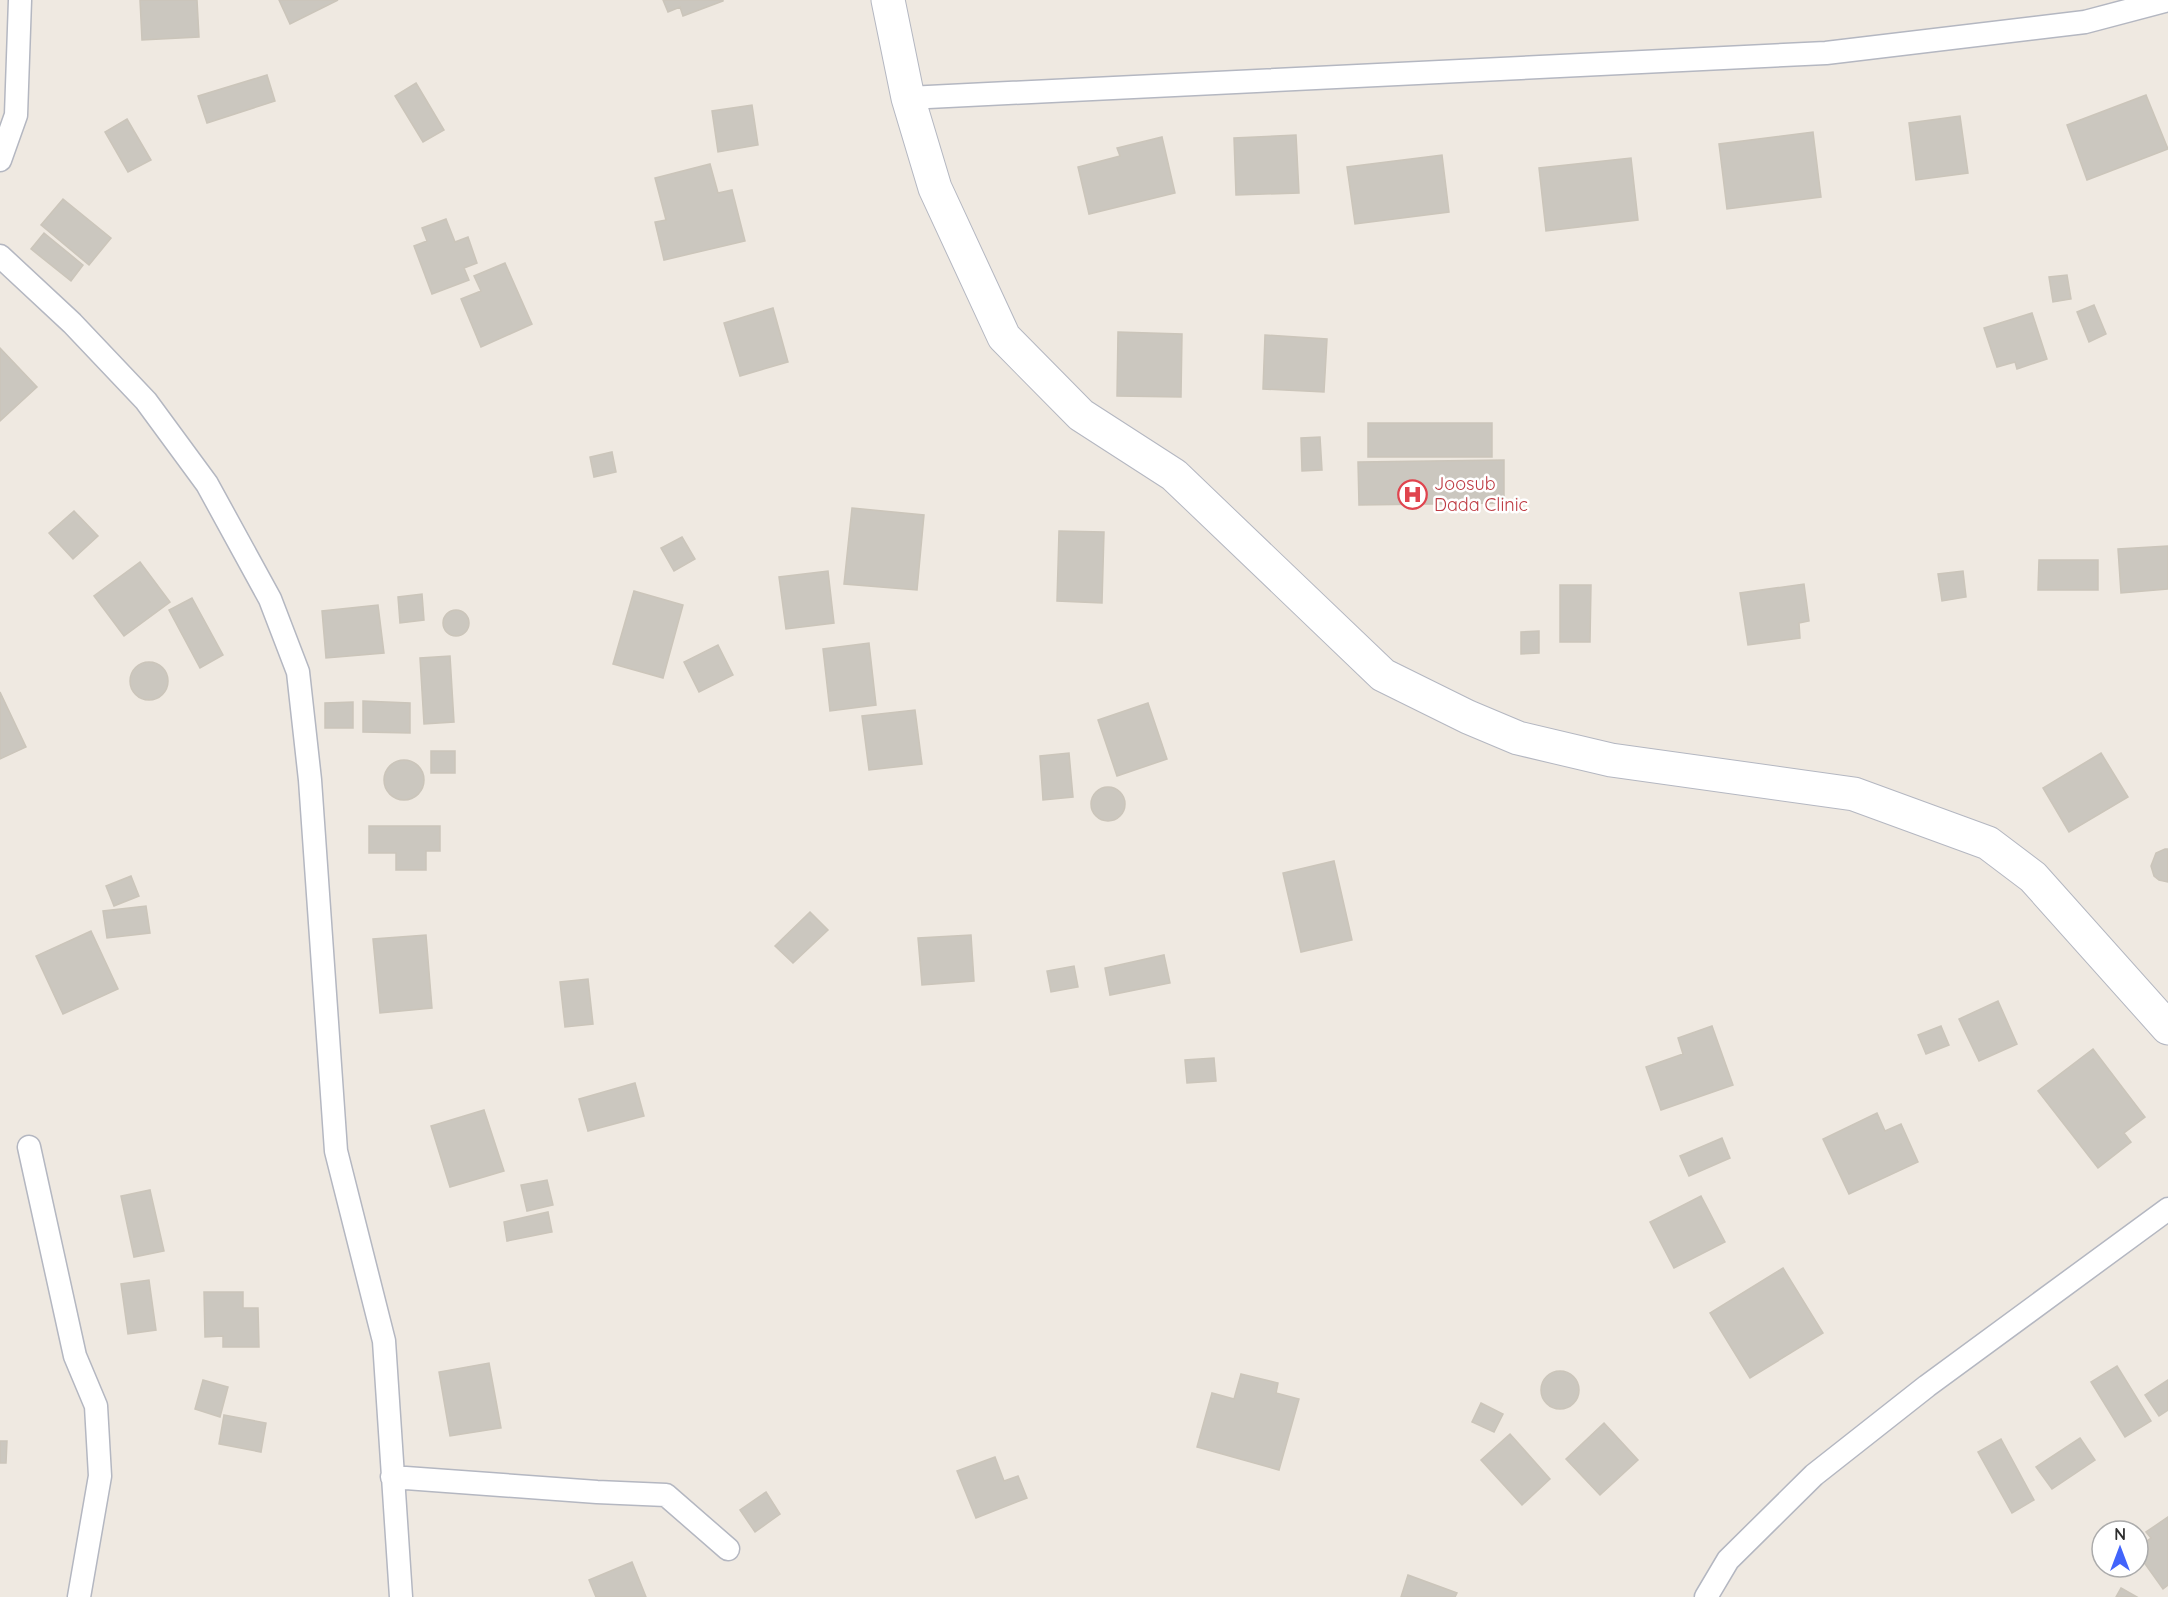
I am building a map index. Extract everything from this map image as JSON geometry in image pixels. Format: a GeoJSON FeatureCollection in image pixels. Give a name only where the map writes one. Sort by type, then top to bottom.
{"type":"FeatureCollection","features":[{"type":"Feature","properties":{"kind":"street"},"geometry":{"type":"LineString","coordinates":[[888,0],[908,98],[935,188],[1004,337],[1081,415],[1174,475],[1383,675],[1468,717],[1518,738],[1611,760],[1854,794],[1988,843],[2033,877],[2168,1028]]}},
{"type":"Feature","properties":{"kind":"lane"},"geometry":{"type":"LineString","coordinates":[[0,160],[16,115],[21,0]]}},
{"type":"Feature","properties":{"kind":"lane"},"geometry":{"type":"LineString","coordinates":[[908,98],[1826,53],[2085,22],[2168,0]]}},
{"type":"Feature","properties":{"kind":"lane"},"geometry":{"type":"LineString","coordinates":[[0,256],[72,322],[146,401],[207,484],[270,599],[298,672],[309,780],[336,1151],[384,1341],[401,1597]]}},
{"type":"Feature","properties":{"kind":"lane"},"geometry":{"type":"LineString","coordinates":[[29,1147],[75,1356],[96,1406],[100,1476],[80,1597]]}},
{"type":"Feature","properties":{"kind":"lane"},"geometry":{"type":"LineString","coordinates":[[1706,1597],[1728,1560],[1814,1474],[1927,1386],[2168,1209]]}},
{"type":"Feature","properties":{"kind":"lane"},"geometry":{"type":"LineString","coordinates":[[393,1477],[666,1495],[728,1549]]}},
{"type":"Feature","properties":{"kind":"building"},"geometry":{"type":"Polygon","coordinates":[[[140,0],[197,0],[199,37],[142,40],[140,0]]]}},
{"type":"Feature","properties":{"kind":"building"},"geometry":{"type":"Polygon","coordinates":[[[279,0],[338,0],[290,24],[279,0]]]}},
{"type":"Feature","properties":{"kind":"building"},"geometry":{"type":"Polygon","coordinates":[[[663,0],[723,1],[683,16],[680,7],[668,12],[663,0]]]}},
{"type":"Feature","properties":{"kind":"building"},"geometry":{"type":"Polygon","coordinates":[[[267,75],[275,101],[207,123],[198,96],[267,75]]]}},
{"type":"Feature","properties":{"kind":"building"},"geometry":{"type":"Polygon","coordinates":[[[416,83],[444,130],[423,142],[395,96],[416,83]]]}},
{"type":"Feature","properties":{"kind":"building"},"geometry":{"type":"Polygon","coordinates":[[[2146,95],[2168,149],[2087,180],[2067,125],[2146,95]]]}},
{"type":"Feature","properties":{"kind":"building"},"geometry":{"type":"Polygon","coordinates":[[[752,105],[758,145],[718,152],[712,111],[752,105]]]}},
{"type":"Feature","properties":{"kind":"building"},"geometry":{"type":"Polygon","coordinates":[[[1960,116],[1968,173],[1916,180],[1909,123],[1960,116]]]}},
{"type":"Feature","properties":{"kind":"building"},"geometry":{"type":"Polygon","coordinates":[[[127,119],[151,160],[128,172],[105,132],[127,119]]]}},
{"type":"Feature","properties":{"kind":"building"},"geometry":{"type":"Polygon","coordinates":[[[1813,132],[1821,197],[1727,209],[1719,144],[1813,132]]]}},
{"type":"Feature","properties":{"kind":"building"},"geometry":{"type":"Polygon","coordinates":[[[1296,135],[1299,193],[1236,195],[1234,138],[1296,135]]]}},
{"type":"Feature","properties":{"kind":"building"},"geometry":{"type":"Polygon","coordinates":[[[1162,137],[1175,193],[1089,214],[1078,167],[1120,156],[1117,148],[1162,137]]]}},
{"type":"Feature","properties":{"kind":"building"},"geometry":{"type":"Polygon","coordinates":[[[1442,155],[1449,212],[1355,224],[1347,167],[1442,155]]]}},
{"type":"Feature","properties":{"kind":"building"},"geometry":{"type":"Polygon","coordinates":[[[1631,158],[1638,220],[1546,231],[1539,168],[1631,158]]]}},
{"type":"Feature","properties":{"kind":"building"},"geometry":{"type":"Polygon","coordinates":[[[710,164],[718,193],[732,190],[745,241],[664,260],[655,222],[666,220],[655,178],[710,164]]]}},
{"type":"Feature","properties":{"kind":"building"},"geometry":{"type":"Polygon","coordinates":[[[63,199],[111,238],[89,265],[41,225],[63,199]]]}},
{"type":"Feature","properties":{"kind":"building"},"geometry":{"type":"Polygon","coordinates":[[[446,219],[455,242],[468,237],[477,263],[464,268],[469,280],[432,294],[414,246],[427,241],[422,228],[446,219]]]}},
{"type":"Feature","properties":{"kind":"building"},"geometry":{"type":"Polygon","coordinates":[[[44,233],[83,265],[71,281],[31,249],[44,233]]]}},
{"type":"Feature","properties":{"kind":"building"},"geometry":{"type":"Polygon","coordinates":[[[505,263],[532,324],[481,347],[461,299],[481,291],[474,276],[505,263]]]}},
{"type":"Feature","properties":{"kind":"building"},"geometry":{"type":"Polygon","coordinates":[[[2067,275],[2071,299],[2053,302],[2049,277],[2067,275]]]}},
{"type":"Feature","properties":{"kind":"building"},"geometry":{"type":"Polygon","coordinates":[[[2094,305],[2106,334],[2089,342],[2077,312],[2094,305]]]}},
{"type":"Feature","properties":{"kind":"building"},"geometry":{"type":"Polygon","coordinates":[[[773,308],[788,362],[740,376],[724,323],[773,308]]]}},
{"type":"Feature","properties":{"kind":"building"},"geometry":{"type":"Polygon","coordinates":[[[2032,313],[2047,359],[2017,369],[2015,362],[1997,367],[1984,328],[2032,313]]]}},
{"type":"Feature","properties":{"kind":"building"},"geometry":{"type":"Polygon","coordinates":[[[1118,332],[1182,334],[1181,397],[1117,396],[1118,332]]]}},
{"type":"Feature","properties":{"kind":"building"},"geometry":{"type":"Polygon","coordinates":[[[1265,335],[1327,339],[1324,392],[1263,389],[1265,335]]]}},
{"type":"Feature","properties":{"kind":"building"},"geometry":{"type":"Polygon","coordinates":[[[0,348],[37,387],[0,421],[0,348]]]}},
{"type":"Feature","properties":{"kind":"building"},"geometry":{"type":"Polygon","coordinates":[[[1368,423],[1492,423],[1492,457],[1368,457],[1368,423]]]}},
{"type":"Feature","properties":{"kind":"building"},"geometry":{"type":"Polygon","coordinates":[[[1320,437],[1322,470],[1302,471],[1301,438],[1320,437]]]}},
{"type":"Feature","properties":{"kind":"building"},"geometry":{"type":"Polygon","coordinates":[[[612,452],[616,472],[594,477],[590,457],[612,452]]]}},
{"type":"Feature","properties":{"kind":"building"},"geometry":{"type":"Polygon","coordinates":[[[1504,460],[1504,503],[1359,505],[1358,462],[1504,460]]]}},
{"type":"Feature","properties":{"kind":"building"},"geometry":{"type":"Polygon","coordinates":[[[852,508],[924,515],[917,590],[844,584],[852,508]]]}},
{"type":"Feature","properties":{"kind":"building"},"geometry":{"type":"Polygon","coordinates":[[[74,511],[98,536],[73,559],[49,533],[74,511]]]}},
{"type":"Feature","properties":{"kind":"building"},"geometry":{"type":"Polygon","coordinates":[[[1059,531],[1104,532],[1102,603],[1057,601],[1059,531]]]}},
{"type":"Feature","properties":{"kind":"building"},"geometry":{"type":"Polygon","coordinates":[[[682,537],[695,559],[674,571],[661,548],[682,537]]]}},
{"type":"Feature","properties":{"kind":"building"},"geometry":{"type":"Polygon","coordinates":[[[2168,546],[2168,589],[2121,593],[2118,549],[2168,546]]]}},
{"type":"Feature","properties":{"kind":"building"},"geometry":{"type":"Polygon","coordinates":[[[2039,560],[2098,560],[2098,590],[2038,590],[2039,560]]]}},
{"type":"Feature","properties":{"kind":"building"},"geometry":{"type":"Polygon","coordinates":[[[140,562],[170,602],[124,636],[94,596],[140,562]]]}},
{"type":"Feature","properties":{"kind":"building"},"geometry":{"type":"Polygon","coordinates":[[[828,571],[834,623],[786,629],[779,577],[828,571]]]}},
{"type":"Feature","properties":{"kind":"building"},"geometry":{"type":"Polygon","coordinates":[[[1963,571],[1966,597],[1942,601],[1938,574],[1963,571]]]}},
{"type":"Feature","properties":{"kind":"building"},"geometry":{"type":"Polygon","coordinates":[[[1804,584],[1809,621],[1799,623],[1800,638],[1748,645],[1740,593],[1804,584]]]}},
{"type":"Feature","properties":{"kind":"building"},"geometry":{"type":"Polygon","coordinates":[[[1560,585],[1591,585],[1590,642],[1560,642],[1560,585]]]}},
{"type":"Feature","properties":{"kind":"building"},"geometry":{"type":"Polygon","coordinates":[[[634,591],[683,605],[663,678],[613,664],[634,591]]]}},
{"type":"Feature","properties":{"kind":"building"},"geometry":{"type":"Polygon","coordinates":[[[422,594],[424,620],[400,623],[398,597],[422,594]]]}},
{"type":"Feature","properties":{"kind":"building"},"geometry":{"type":"Polygon","coordinates":[[[192,598],[223,655],[200,668],[169,610],[192,598]]]}},
{"type":"Feature","properties":{"kind":"building"},"geometry":{"type":"Polygon","coordinates":[[[378,605],[384,653],[326,658],[322,611],[378,605]]]}},
{"type":"Feature","properties":{"kind":"building"},"geometry":{"type":"Polygon","coordinates":[[[456,610],[465,614],[469,623],[465,632],[456,636],[447,632],[443,623],[447,614],[456,610]]]}},
{"type":"Feature","properties":{"kind":"building"},"geometry":{"type":"Polygon","coordinates":[[[1539,631],[1539,653],[1521,654],[1521,632],[1539,631]]]}},
{"type":"Feature","properties":{"kind":"building"},"geometry":{"type":"Polygon","coordinates":[[[869,643],[876,705],[830,711],[823,649],[869,643]]]}},
{"type":"Feature","properties":{"kind":"building"},"geometry":{"type":"Polygon","coordinates":[[[718,645],[733,675],[699,692],[684,662],[718,645]]]}},
{"type":"Feature","properties":{"kind":"building"},"geometry":{"type":"Polygon","coordinates":[[[450,656],[454,722],[424,724],[420,658],[450,656]]]}},
{"type":"Feature","properties":{"kind":"building"},"geometry":{"type":"Polygon","coordinates":[[[149,662],[163,667],[168,681],[163,695],[149,700],[135,695],[130,681],[135,667],[149,662]]]}},
{"type":"Feature","properties":{"kind":"building"},"geometry":{"type":"Polygon","coordinates":[[[0,692],[26,747],[0,759],[0,692]]]}},
{"type":"Feature","properties":{"kind":"building"},"geometry":{"type":"Polygon","coordinates":[[[363,701],[410,703],[410,733],[363,732],[363,701]]]}},
{"type":"Feature","properties":{"kind":"building"},"geometry":{"type":"Polygon","coordinates":[[[353,702],[353,728],[325,728],[325,703],[353,702]]]}},
{"type":"Feature","properties":{"kind":"building"},"geometry":{"type":"Polygon","coordinates":[[[1148,703],[1167,759],[1117,776],[1098,720],[1148,703]]]}},
{"type":"Feature","properties":{"kind":"building"},"geometry":{"type":"Polygon","coordinates":[[[915,710],[922,764],[869,770],[862,716],[915,710]]]}},
{"type":"Feature","properties":{"kind":"building"},"geometry":{"type":"Polygon","coordinates":[[[431,751],[455,751],[455,773],[431,773],[431,751]]]}},
{"type":"Feature","properties":{"kind":"building"},"geometry":{"type":"Polygon","coordinates":[[[1069,753],[1073,797],[1043,800],[1040,756],[1069,753]]]}},
{"type":"Feature","properties":{"kind":"building"},"geometry":{"type":"Polygon","coordinates":[[[2101,753],[2128,797],[2069,832],[2043,788],[2101,753]]]}},
{"type":"Feature","properties":{"kind":"building"},"geometry":{"type":"Polygon","coordinates":[[[404,760],[418,766],[424,780],[418,794],[404,800],[390,794],[384,780],[390,766],[404,760]]]}},
{"type":"Feature","properties":{"kind":"building"},"geometry":{"type":"Polygon","coordinates":[[[1108,787],[1120,792],[1125,804],[1120,816],[1108,821],[1096,816],[1091,804],[1096,792],[1108,787]]]}},
{"type":"Feature","properties":{"kind":"building"},"geometry":{"type":"Polygon","coordinates":[[[369,826],[440,826],[440,851],[426,851],[426,870],[396,870],[396,853],[369,853],[369,826]]]}},
{"type":"Feature","properties":{"kind":"building"},"geometry":{"type":"Polygon","coordinates":[[[2168,849],[2168,882],[2154,876],[2151,866],[2156,853],[2168,849]]]}},
{"type":"Feature","properties":{"kind":"building"},"geometry":{"type":"Polygon","coordinates":[[[1334,861],[1352,940],[1301,952],[1283,873],[1334,861]]]}},
{"type":"Feature","properties":{"kind":"building"},"geometry":{"type":"Polygon","coordinates":[[[131,876],[139,896],[114,906],[106,886],[131,876]]]}},
{"type":"Feature","properties":{"kind":"building"},"geometry":{"type":"Polygon","coordinates":[[[146,906],[150,933],[107,938],[103,911],[146,906]]]}},
{"type":"Feature","properties":{"kind":"building"},"geometry":{"type":"Polygon","coordinates":[[[810,912],[828,930],[793,963],[775,946],[810,912]]]}},
{"type":"Feature","properties":{"kind":"building"},"geometry":{"type":"Polygon","coordinates":[[[91,931],[118,989],[63,1014],[36,956],[91,931]]]}},
{"type":"Feature","properties":{"kind":"building"},"geometry":{"type":"Polygon","coordinates":[[[426,935],[432,1008],[380,1013],[373,939],[426,935]]]}},
{"type":"Feature","properties":{"kind":"building"},"geometry":{"type":"Polygon","coordinates":[[[971,935],[974,981],[922,985],[918,938],[971,935]]]}},
{"type":"Feature","properties":{"kind":"building"},"geometry":{"type":"Polygon","coordinates":[[[1164,955],[1170,983],[1110,995],[1105,968],[1164,955]]]}},
{"type":"Feature","properties":{"kind":"building"},"geometry":{"type":"Polygon","coordinates":[[[1074,966],[1078,987],[1051,992],[1047,971],[1074,966]]]}},
{"type":"Feature","properties":{"kind":"building"},"geometry":{"type":"Polygon","coordinates":[[[588,979],[593,1024],[565,1027],[560,982],[588,979]]]}},
{"type":"Feature","properties":{"kind":"building"},"geometry":{"type":"Polygon","coordinates":[[[1998,1001],[2017,1044],[1979,1061],[1959,1019],[1998,1001]]]}},
{"type":"Feature","properties":{"kind":"building"},"geometry":{"type":"Polygon","coordinates":[[[1712,1026],[1733,1085],[1661,1110],[1646,1067],[1683,1054],[1678,1038],[1712,1026]]]}},
{"type":"Feature","properties":{"kind":"building"},"geometry":{"type":"Polygon","coordinates":[[[1941,1026],[1949,1045],[1926,1054],[1918,1035],[1941,1026]]]}},
{"type":"Feature","properties":{"kind":"building"},"geometry":{"type":"Polygon","coordinates":[[[2093,1049],[2145,1117],[2124,1133],[2131,1142],[2098,1168],[2038,1091],[2093,1049]]]}},
{"type":"Feature","properties":{"kind":"building"},"geometry":{"type":"Polygon","coordinates":[[[1214,1058],[1216,1081],[1187,1083],[1185,1060],[1214,1058]]]}},
{"type":"Feature","properties":{"kind":"building"},"geometry":{"type":"Polygon","coordinates":[[[635,1083],[644,1116],[588,1131],[579,1099],[635,1083]]]}},
{"type":"Feature","properties":{"kind":"building"},"geometry":{"type":"Polygon","coordinates":[[[484,1110],[504,1171],[450,1187],[431,1126],[484,1110]]]}},
{"type":"Feature","properties":{"kind":"building"},"geometry":{"type":"Polygon","coordinates":[[[1877,1113],[1885,1131],[1901,1124],[1918,1162],[1849,1194],[1823,1139],[1877,1113]]]}},
{"type":"Feature","properties":{"kind":"building"},"geometry":{"type":"Polygon","coordinates":[[[1722,1138],[1730,1158],[1689,1176],[1680,1156],[1722,1138]]]}},
{"type":"Feature","properties":{"kind":"building"},"geometry":{"type":"Polygon","coordinates":[[[547,1180],[553,1205],[527,1211],[521,1185],[547,1180]]]}},
{"type":"Feature","properties":{"kind":"building"},"geometry":{"type":"Polygon","coordinates":[[[150,1190],[164,1251],[134,1257],[121,1196],[150,1190]]]}},
{"type":"Feature","properties":{"kind":"building"},"geometry":{"type":"Polygon","coordinates":[[[1701,1196],[1725,1242],[1674,1268],[1650,1222],[1701,1196]]]}},
{"type":"Feature","properties":{"kind":"building"},"geometry":{"type":"Polygon","coordinates":[[[548,1212],[552,1232],[507,1241],[504,1222],[548,1212]]]}},
{"type":"Feature","properties":{"kind":"building"},"geometry":{"type":"Polygon","coordinates":[[[1783,1268],[1823,1333],[1750,1378],[1710,1313],[1783,1268]]]}},
{"type":"Feature","properties":{"kind":"building"},"geometry":{"type":"Polygon","coordinates":[[[149,1280],[156,1330],[128,1334],[121,1284],[149,1280]]]}},
{"type":"Feature","properties":{"kind":"building"},"geometry":{"type":"Polygon","coordinates":[[[204,1292],[243,1292],[243,1308],[258,1308],[259,1347],[223,1347],[223,1336],[205,1337],[204,1292]]]}},
{"type":"Feature","properties":{"kind":"building"},"geometry":{"type":"Polygon","coordinates":[[[489,1363],[501,1428],[450,1436],[439,1372],[489,1363]]]}},
{"type":"Feature","properties":{"kind":"building"},"geometry":{"type":"Polygon","coordinates":[[[2117,1366],[2151,1421],[2125,1437],[2091,1382],[2117,1366]]]}},
{"type":"Feature","properties":{"kind":"building"},"geometry":{"type":"Polygon","coordinates":[[[1560,1371],[1567,1372],[1573,1377],[1578,1383],[1578,1397],[1573,1403],[1567,1408],[1560,1409],[1553,1408],[1547,1403],[1542,1397],[1541,1390],[1542,1383],[1547,1377],[1553,1372],[1560,1371]]]}},
{"type":"Feature","properties":{"kind":"building"},"geometry":{"type":"Polygon","coordinates":[[[1241,1374],[1278,1383],[1276,1393],[1299,1399],[1279,1470],[1197,1447],[1212,1393],[1234,1399],[1241,1374]]]}},
{"type":"Feature","properties":{"kind":"building"},"geometry":{"type":"Polygon","coordinates":[[[203,1380],[228,1387],[220,1417],[195,1409],[203,1380]]]}},
{"type":"Feature","properties":{"kind":"building"},"geometry":{"type":"Polygon","coordinates":[[[2168,1380],[2168,1410],[2159,1416],[2145,1395],[2168,1380]]]}},
{"type":"Feature","properties":{"kind":"building"},"geometry":{"type":"Polygon","coordinates":[[[1481,1403],[1503,1414],[1494,1432],[1472,1422],[1481,1403]]]}},
{"type":"Feature","properties":{"kind":"building"},"geometry":{"type":"Polygon","coordinates":[[[224,1415],[266,1423],[261,1452],[219,1444],[224,1415]]]}},
{"type":"Feature","properties":{"kind":"building"},"geometry":{"type":"Polygon","coordinates":[[[1604,1423],[1638,1460],[1600,1495],[1566,1459],[1604,1423]]]}},
{"type":"Feature","properties":{"kind":"building"},"geometry":{"type":"Polygon","coordinates":[[[1510,1434],[1550,1479],[1522,1505],[1481,1460],[1510,1434]]]}},
{"type":"Feature","properties":{"kind":"building"},"geometry":{"type":"Polygon","coordinates":[[[2080,1438],[2095,1460],[2052,1489],[2036,1467],[2080,1438]]]}},
{"type":"Feature","properties":{"kind":"building"},"geometry":{"type":"Polygon","coordinates":[[[2001,1439],[2034,1500],[2012,1513],[1978,1452],[2001,1439]]]}},
{"type":"Feature","properties":{"kind":"building"},"geometry":{"type":"Polygon","coordinates":[[[0,1441],[7,1441],[6,1463],[0,1463],[0,1441]]]}},
{"type":"Feature","properties":{"kind":"building"},"geometry":{"type":"Polygon","coordinates":[[[995,1457],[1004,1481],[1018,1476],[1027,1498],[976,1518],[957,1471],[995,1457]]]}},
{"type":"Feature","properties":{"kind":"building"},"geometry":{"type":"Polygon","coordinates":[[[766,1492],[780,1514],[755,1532],[740,1510],[766,1492]]]}},
{"type":"Feature","properties":{"kind":"building"},"geometry":{"type":"Polygon","coordinates":[[[2168,1517],[2168,1585],[2163,1589],[2150,1571],[2150,1529],[2168,1517]]]}},
{"type":"Feature","properties":{"kind":"building"},"geometry":{"type":"Polygon","coordinates":[[[632,1562],[646,1597],[596,1597],[589,1580],[632,1562]]]}},
{"type":"Feature","properties":{"kind":"building"},"geometry":{"type":"Polygon","coordinates":[[[1408,1575],[1457,1593],[1455,1597],[1401,1597],[1408,1575]]]}},
{"type":"Feature","properties":{"kind":"building"},"geometry":{"type":"Polygon","coordinates":[[[2121,1588],[2137,1597],[2116,1597],[2121,1588]]]}},
{"type":"Feature","properties":{"kind":"place","name":"Joosub Dada Clinic"},"geometry":{"type":"Point","coordinates":[1413,494]}}]}
